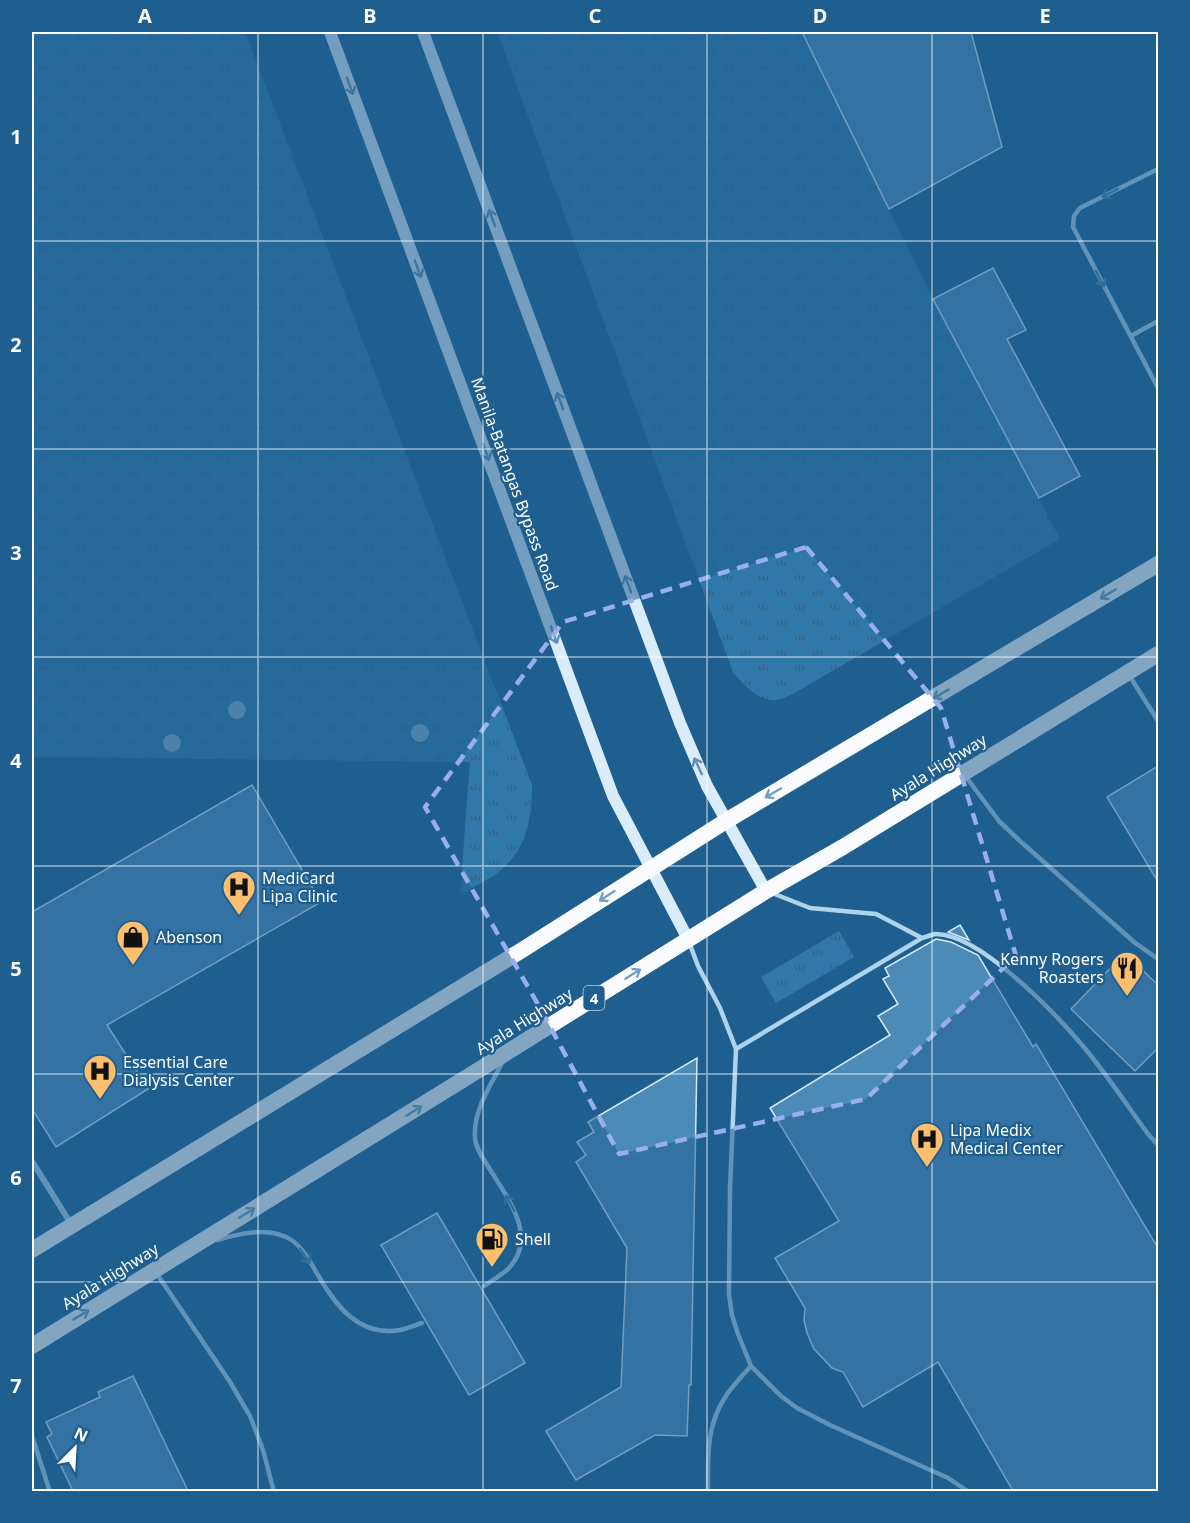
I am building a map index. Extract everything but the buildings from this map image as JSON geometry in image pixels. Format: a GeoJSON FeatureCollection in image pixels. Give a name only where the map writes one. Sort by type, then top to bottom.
{"type":"FeatureCollection","features":[{"type":"Feature","properties":{"kind":"highway"},"geometry":{"type":"LineString","coordinates":[[32,1250],[519,952],[726,821],[1158,564]]}},
{"type":"Feature","properties":{"kind":"highway","name":"Ayala Highway"},"geometry":{"type":"LineString","coordinates":[[32,1346],[766,891],[843,847],[1158,654]]}},
{"type":"Feature","properties":{"kind":"main road","name":"Manila-Batangas Bypass Road"},"geometry":{"type":"LineString","coordinates":[[330,32],[613,796],[688,939]]}},
{"type":"Feature","properties":{"kind":"main road"},"geometry":{"type":"LineString","coordinates":[[423,32],[680,723],[707,786],[766,891]]}},
{"type":"Feature","properties":{"kind":"street"},"geometry":{"type":"LineString","coordinates":[[32,1161],[71,1225]]}},
{"type":"Feature","properties":{"kind":"lane"},"geometry":{"type":"LineString","coordinates":[[1158,168],[1080,208],[1074,216],[1073,227],[1158,388]]}},
{"type":"Feature","properties":{"kind":"lane"},"geometry":{"type":"LineString","coordinates":[[1131,336],[1158,321]]}},
{"type":"Feature","properties":{"kind":"lane"},"geometry":{"type":"LineString","coordinates":[[1128,672],[1158,721]]}},
{"type":"Feature","properties":{"kind":"lane"},"geometry":{"type":"LineString","coordinates":[[963,772],[999,821],[1134,942],[1158,958]]}},
{"type":"Feature","properties":{"kind":"lane"},"geometry":{"type":"LineString","coordinates":[[766,891],[810,908],[876,914],[922,938]]}},
{"type":"Feature","properties":{"kind":"lane"},"geometry":{"type":"LineString","coordinates":[[736,1049],[922,938],[934,934],[957,939],[990,958],[1036,996],[1082,1045],[1158,1145]]}},
{"type":"Feature","properties":{"kind":"lane"},"geometry":{"type":"LineString","coordinates":[[688,939],[736,1049],[730,1188],[729,1294],[738,1334],[752,1366],[781,1396],[797,1408],[948,1478],[969,1491]]}},
{"type":"Feature","properties":{"kind":"lane"},"geometry":{"type":"LineString","coordinates":[[484,1286],[506,1271],[519,1253],[522,1235],[516,1214],[481,1155],[475,1140],[481,1103],[506,1053]]}},
{"type":"Feature","properties":{"kind":"lane"},"geometry":{"type":"LineString","coordinates":[[194,1246],[259,1231],[280,1235],[293,1241],[303,1251],[333,1301],[353,1320],[378,1331],[401,1330],[422,1323]]}},
{"type":"Feature","properties":{"kind":"lane"},"geometry":{"type":"LineString","coordinates":[[155,1270],[250,1416],[263,1450],[274,1491]]}},
{"type":"Feature","properties":{"kind":"lane"},"geometry":{"type":"LineString","coordinates":[[708,1491],[708,1447],[715,1414],[725,1396],[752,1366]]}},
{"type":"Feature","properties":{"kind":"lane"},"geometry":{"type":"LineString","coordinates":[[32,1436],[50,1491]]}},
{"type":"Feature","properties":{"kind":"highlighted area"},"geometry":{"type":"Polygon","coordinates":[[[806,547],[941,708],[1016,956],[866,1099],[619,1154],[540,1008],[425,807],[563,622],[806,547]]]}},
{"type":"Feature","properties":{"kind":"green space"},"geometry":{"type":"Polygon","coordinates":[[[32,32],[245,32],[532,785],[527,829],[518,850],[499,871],[460,895],[470,762],[32,757],[32,32]]]}},
{"type":"Feature","properties":{"kind":"green space"},"geometry":{"type":"Polygon","coordinates":[[[497,32],[802,32],[923,279],[1060,539],[791,695],[776,700],[766,699],[755,694],[745,685],[733,672],[497,32]]]}},
{"type":"Feature","properties":{"kind":"green space"},"geometry":{"type":"Polygon","coordinates":[[[839,931],[854,957],[776,1003],[761,977],[839,931]]]}},
{"type":"Feature","properties":{"kind":"place","name":"MediCard Lipa Clinic"},"geometry":{"type":"Point","coordinates":[239,916]}},
{"type":"Feature","properties":{"kind":"place","name":"Abenson"},"geometry":{"type":"Point","coordinates":[133,966]}},
{"type":"Feature","properties":{"kind":"place","name":"Kenny Rogers Roasters"},"geometry":{"type":"Point","coordinates":[1127,997]}},
{"type":"Feature","properties":{"kind":"place","name":"Essential Care Dialysis Center"},"geometry":{"type":"Point","coordinates":[100,1100]}},
{"type":"Feature","properties":{"kind":"place","name":"Lipa Medix Medical Center"},"geometry":{"type":"Point","coordinates":[927,1168]}},
{"type":"Feature","properties":{"kind":"place","name":"Shell"},"geometry":{"type":"Point","coordinates":[492,1268]}}]}
